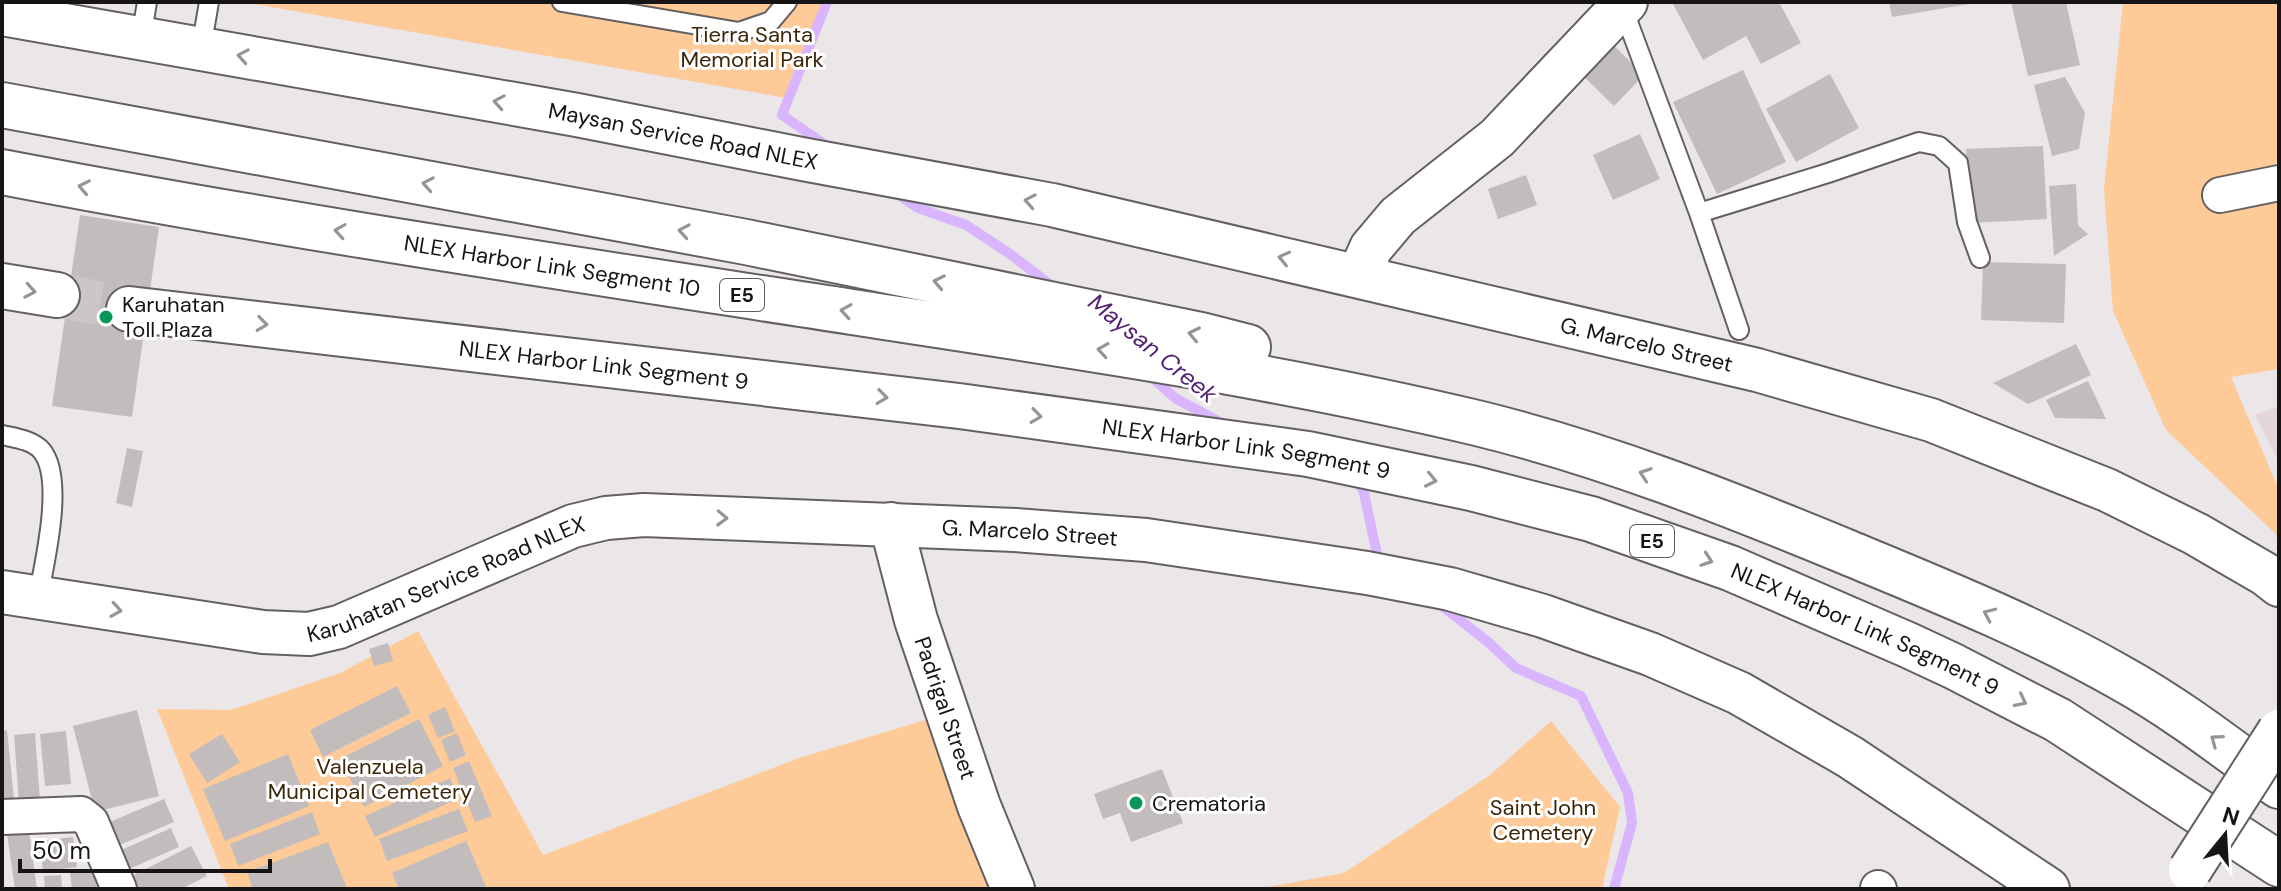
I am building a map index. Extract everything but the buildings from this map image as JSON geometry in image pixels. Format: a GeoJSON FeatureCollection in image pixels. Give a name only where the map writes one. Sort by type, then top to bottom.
{"type":"FeatureCollection","features":[{"type":"Feature","properties":{"kind":"highway"},"geometry":{"type":"LineString","coordinates":[[2,105],[746,242],[1201,335],[1355,376],[1481,424]]}},
{"type":"Feature","properties":{"kind":"highway","name":"NLEX Harbor Link Segment 10"},"geometry":{"type":"LineString","coordinates":[[2,172],[203,209],[1196,365],[1481,424]]}},
{"type":"Feature","properties":{"kind":"highway"},"geometry":{"type":"LineString","coordinates":[[2,286],[57,295]]}},
{"type":"Feature","properties":{"kind":"highway","name":"NLEX Harbor Link Segment 9"},"geometry":{"type":"LineString","coordinates":[[129,309],[959,406],[1293,452],[1471,488],[1591,519],[1730,568],[1942,661],[2058,720],[2279,864]]}},
{"type":"Feature","properties":{"kind":"highway","name":"E5"},"geometry":{"type":"LineString","coordinates":[[1481,424],[1606,461],[1746,510],[1901,574],[2124,679],[2279,786]]}},
{"type":"Feature","properties":{"kind":"street"},"geometry":{"type":"LineString","coordinates":[[1359,275],[1371,248],[1398,216],[1497,138],[1624,4]]}},
{"type":"Feature","properties":{"kind":"street","name":"Maysan Service Road NLEX"},"geometry":{"type":"LineString","coordinates":[[2,14],[144,20],[201,49],[577,115],[1052,205],[1359,275]]}},
{"type":"Feature","properties":{"kind":"street"},"geometry":{"type":"LineString","coordinates":[[2220,195],[2279,183]]}},
{"type":"Feature","properties":{"kind":"street","name":"G. Marcelo Street"},"geometry":{"type":"LineString","coordinates":[[1359,275],[1757,370],[1931,420],[2107,490],[2196,534],[2279,585]]}},
{"type":"Feature","properties":{"kind":"street","name":"Karuhatan Service Road NLEX"},"geometry":{"type":"LineString","coordinates":[[20,595],[263,632],[309,634],[339,627],[573,526],[606,518],[644,515],[891,524]]}},
{"type":"Feature","properties":{"kind":"street","name":"G. Marcelo Street"},"geometry":{"type":"LineString","coordinates":[[891,524],[1015,530],[1177,545],[1367,573],[1450,589],[1543,616],[1650,654],[1739,693],[1850,757],[2048,889]]}},
{"type":"Feature","properties":{"kind":"street","name":"Padrigal Street"},"geometry":{"type":"LineString","coordinates":[[891,524],[916,620],[979,806],[1013,889]]}},
{"type":"Feature","properties":{"kind":"street"},"geometry":{"type":"LineString","coordinates":[[2181,879],[2279,731]]}},
{"type":"Feature","properties":{"kind":"street"},"geometry":{"type":"LineString","coordinates":[[2,817],[81,814],[91,822],[119,889]]}},
{"type":"Feature","properties":{"kind":"lane"},"geometry":{"type":"LineString","coordinates":[[201,49],[209,2]]}},
{"type":"Feature","properties":{"kind":"lane"},"geometry":{"type":"LineString","coordinates":[[562,2],[739,32],[771,21],[787,2]]}},
{"type":"Feature","properties":{"kind":"lane"},"geometry":{"type":"LineString","coordinates":[[1624,4],[1739,330]]}},
{"type":"Feature","properties":{"kind":"lane"},"geometry":{"type":"LineString","coordinates":[[1699,213],[1919,142],[1939,146],[1958,163],[1967,222],[1980,258]]}},
{"type":"Feature","properties":{"kind":"lane"},"geometry":{"type":"LineString","coordinates":[[2,435],[24,440],[42,451],[51,474],[53,514],[20,595]]}},
{"type":"Feature","properties":{"kind":"shaded area"},"geometry":{"type":"Polygon","coordinates":[[[2279,407],[2279,463],[2255,415],[2279,407]]]}},
{"type":"Feature","properties":{"kind":"green space","name":"Tierra Santa Memorial Park"},"geometry":{"type":"Polygon","coordinates":[[[242,2],[829,2],[786,98],[242,2]]]}},
{"type":"Feature","properties":{"kind":"green space"},"geometry":{"type":"Polygon","coordinates":[[[2123,2],[2279,2],[2279,161],[2276,162],[2279,180],[2279,369],[2231,377],[2279,490],[2279,537],[2166,430],[2113,311],[2104,189],[2123,2]]]}},
{"type":"Feature","properties":{"kind":"green space","name":"Valenzuela Municipal Cemetery"},"geometry":{"type":"Polygon","coordinates":[[[418,631],[543,855],[802,757],[932,718],[993,889],[229,889],[157,709],[231,710],[340,673],[418,631]]]}},
{"type":"Feature","properties":{"kind":"green space","name":"Saint John Cemetery"},"geometry":{"type":"Polygon","coordinates":[[[1551,721],[1620,807],[1602,889],[1256,889],[1344,873],[1490,775],[1551,721]]]}},
{"type":"Feature","properties":{"kind":"waterway","name":"Maysan Creek"},"geometry":{"type":"LineString","coordinates":[[827,2],[782,115],[830,148]]}},
{"type":"Feature","properties":{"kind":"waterway","name":"Maysan Creek"},"geometry":{"type":"LineString","coordinates":[[896,193],[918,208],[966,225],[1056,289]]}},
{"type":"Feature","properties":{"kind":"waterway","name":"Maysan Creek"},"geometry":{"type":"LineString","coordinates":[[1147,373],[1175,398],[1223,424]]}},
{"type":"Feature","properties":{"kind":"waterway","name":"Maysan Creek"},"geometry":{"type":"LineString","coordinates":[[1357,476],[1364,493],[1379,564]]}},
{"type":"Feature","properties":{"kind":"waterway","name":"Maysan Creek"},"geometry":{"type":"LineString","coordinates":[[1436,601],[1516,668],[1581,696],[1628,793],[1632,823],[1614,889]]}},
{"type":"Feature","properties":{"kind":"tunnel"},"geometry":{"type":"LineString","coordinates":[[57,295],[129,309]]}},
{"type":"Feature","properties":{"kind":"place","name":"Karuhatan Toll Plaza"},"geometry":{"type":"Point","coordinates":[106,317]}},
{"type":"Feature","properties":{"kind":"place","name":"Crematoria"},"geometry":{"type":"Point","coordinates":[1136,803]}}]}
